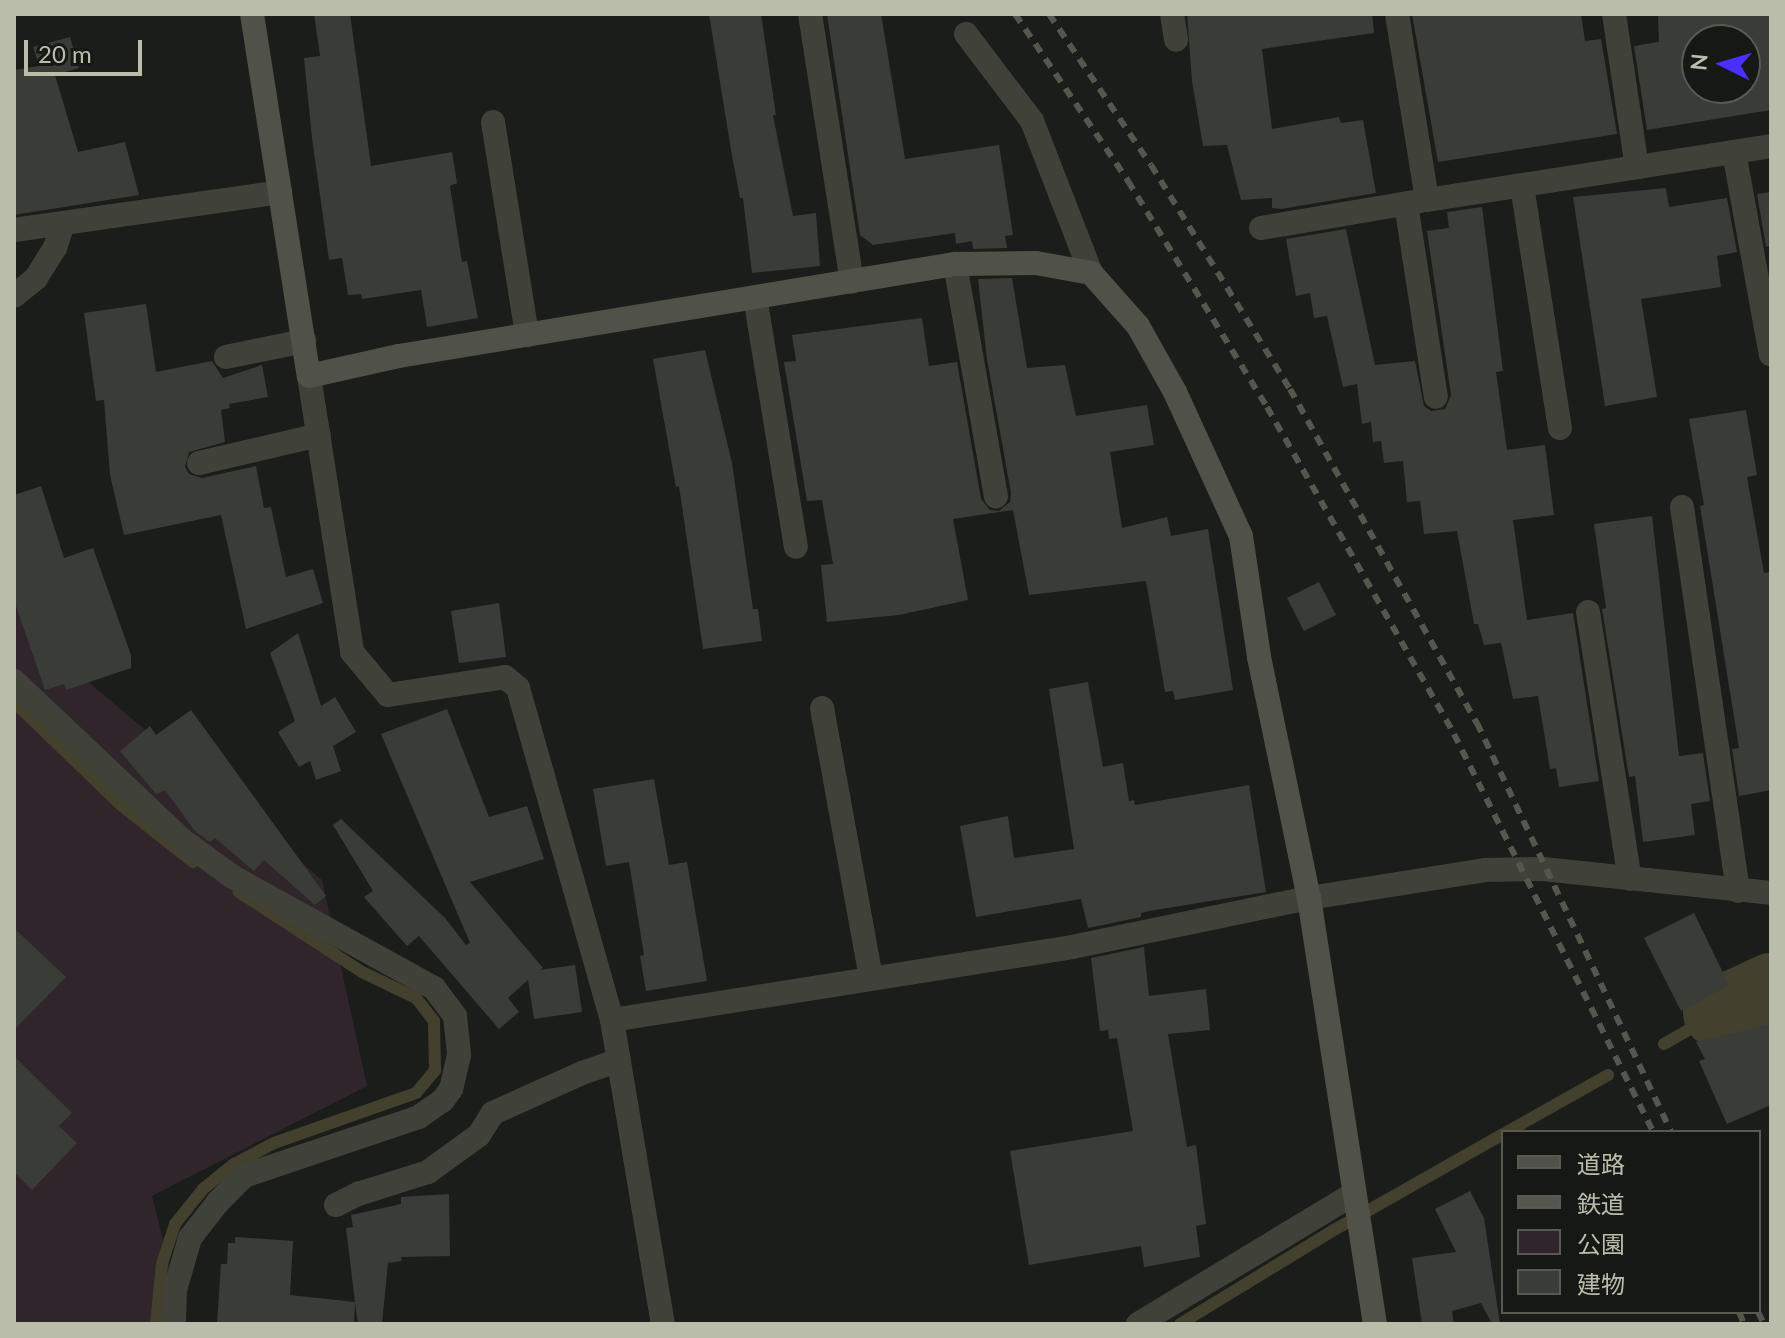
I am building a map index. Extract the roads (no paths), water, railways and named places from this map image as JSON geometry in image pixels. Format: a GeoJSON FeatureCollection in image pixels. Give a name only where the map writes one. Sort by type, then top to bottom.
{"type":"FeatureCollection","features":[{"type":"Feature","properties":{"kind":"street"},"geometry":{"type":"LineString","coordinates":[[252,14],[352,652],[388,695],[505,677],[518,688],[612,1020],[663,1324]]}},
{"type":"Feature","properties":{"kind":"street"},"geometry":{"type":"LineString","coordinates":[[810,14],[852,282]]}},
{"type":"Feature","properties":{"kind":"street"},"geometry":{"type":"LineString","coordinates":[[1172,14],[1176,40]]}},
{"type":"Feature","properties":{"kind":"street"},"geometry":{"type":"LineString","coordinates":[[1397,14],[1436,397]]}},
{"type":"Feature","properties":{"kind":"street"},"geometry":{"type":"LineString","coordinates":[[1614,14],[1637,167]]}},
{"type":"Feature","properties":{"kind":"street"},"geometry":{"type":"LineString","coordinates":[[966,34],[1032,121],[1091,273],[1138,326],[1175,392],[1241,536],[1259,657],[1309,898],[1375,1324]]}},
{"type":"Feature","properties":{"kind":"street"},"geometry":{"type":"LineString","coordinates":[[493,122],[527,335]]}},
{"type":"Feature","properties":{"kind":"street"},"geometry":{"type":"LineString","coordinates":[[1261,228],[1771,146]]}},
{"type":"Feature","properties":{"kind":"street"},"geometry":{"type":"LineString","coordinates":[[1734,152],[1771,355]]}},
{"type":"Feature","properties":{"kind":"street"},"geometry":{"type":"LineString","coordinates":[[1522,186],[1560,428]]}},
{"type":"Feature","properties":{"kind":"street"},"geometry":{"type":"LineString","coordinates":[[14,230],[280,192]]}},
{"type":"Feature","properties":{"kind":"street"},"geometry":{"type":"LineString","coordinates":[[14,296],[36,278],[55,248],[63,223]]}},
{"type":"Feature","properties":{"kind":"street"},"geometry":{"type":"LineString","coordinates":[[309,376],[399,356],[955,264],[1036,263],[1091,273]]}},
{"type":"Feature","properties":{"kind":"street"},"geometry":{"type":"LineString","coordinates":[[955,264],[996,496]]}},
{"type":"Feature","properties":{"kind":"street"},"geometry":{"type":"LineString","coordinates":[[755,297],[796,547]]}},
{"type":"Feature","properties":{"kind":"street"},"geometry":{"type":"LineString","coordinates":[[226,357],[304,341]]}},
{"type":"Feature","properties":{"kind":"street"},"geometry":{"type":"LineString","coordinates":[[199,463],[319,435]]}},
{"type":"Feature","properties":{"kind":"street"},"geometry":{"type":"LineString","coordinates":[[1682,507],[1738,891]]}},
{"type":"Feature","properties":{"kind":"street"},"geometry":{"type":"LineString","coordinates":[[1588,612],[1630,879]]}},
{"type":"Feature","properties":{"kind":"street"},"geometry":{"type":"LineString","coordinates":[[14,681],[182,840],[233,877],[434,988],[455,1016],[459,1055],[451,1089],[443,1100],[419,1117],[244,1176],[218,1202],[190,1238],[175,1290],[174,1324]]}},
{"type":"Feature","properties":{"kind":"street"},"geometry":{"type":"LineString","coordinates":[[822,708],[871,978]]}},
{"type":"Feature","properties":{"kind":"street"},"geometry":{"type":"LineString","coordinates":[[612,1020],[1072,947],[1309,898],[1485,870],[1543,869],[1771,893]]}},
{"type":"Feature","properties":{"kind":"street"},"geometry":{"type":"LineString","coordinates":[[336,1205],[358,1194],[428,1172],[479,1135],[493,1113],[582,1073],[617,1061]]}},
{"type":"Feature","properties":{"kind":"street"},"geometry":{"type":"LineString","coordinates":[[1138,1324],[1357,1209]]}},
{"type":"Feature","properties":{"kind":"waterway"},"geometry":{"type":"LineString","coordinates":[[14,702],[121,805],[193,862]]}},
{"type":"Feature","properties":{"kind":"waterway"},"geometry":{"type":"LineString","coordinates":[[156,1324],[162,1264],[175,1224],[203,1189],[234,1164],[274,1143],[416,1093],[435,1070],[434,1021],[416,998],[362,972],[239,892]]}},
{"type":"Feature","properties":{"kind":"waterway"},"geometry":{"type":"LineString","coordinates":[[1718,1013],[1771,988]]}},
{"type":"Feature","properties":{"kind":"waterway"},"geometry":{"type":"LineString","coordinates":[[1664,1044],[1718,1013]]}},
{"type":"Feature","properties":{"kind":"waterway"},"geometry":{"type":"LineString","coordinates":[[1511,1130],[1608,1075]]}},
{"type":"Feature","properties":{"kind":"waterway"},"geometry":{"type":"LineString","coordinates":[[1180,1324],[1334,1230],[1501,1135]]}},
{"type":"Feature","properties":{"kind":"railway"},"geometry":{"type":"LineString","coordinates":[[1015,14],[1128,181],[1267,407],[1454,734],[1652,1130]]}},
{"type":"Feature","properties":{"kind":"railway"},"geometry":{"type":"LineString","coordinates":[[1049,14],[1151,165],[1290,389],[1477,723],[1670,1130]]}},
{"type":"Feature","properties":{"kind":"railway"},"geometry":{"type":"LineString","coordinates":[[1740,1314],[1744,1324]]}},
{"type":"Feature","properties":{"kind":"railway"},"geometry":{"type":"LineString","coordinates":[[1759,1314],[1764,1324]]}}]}
